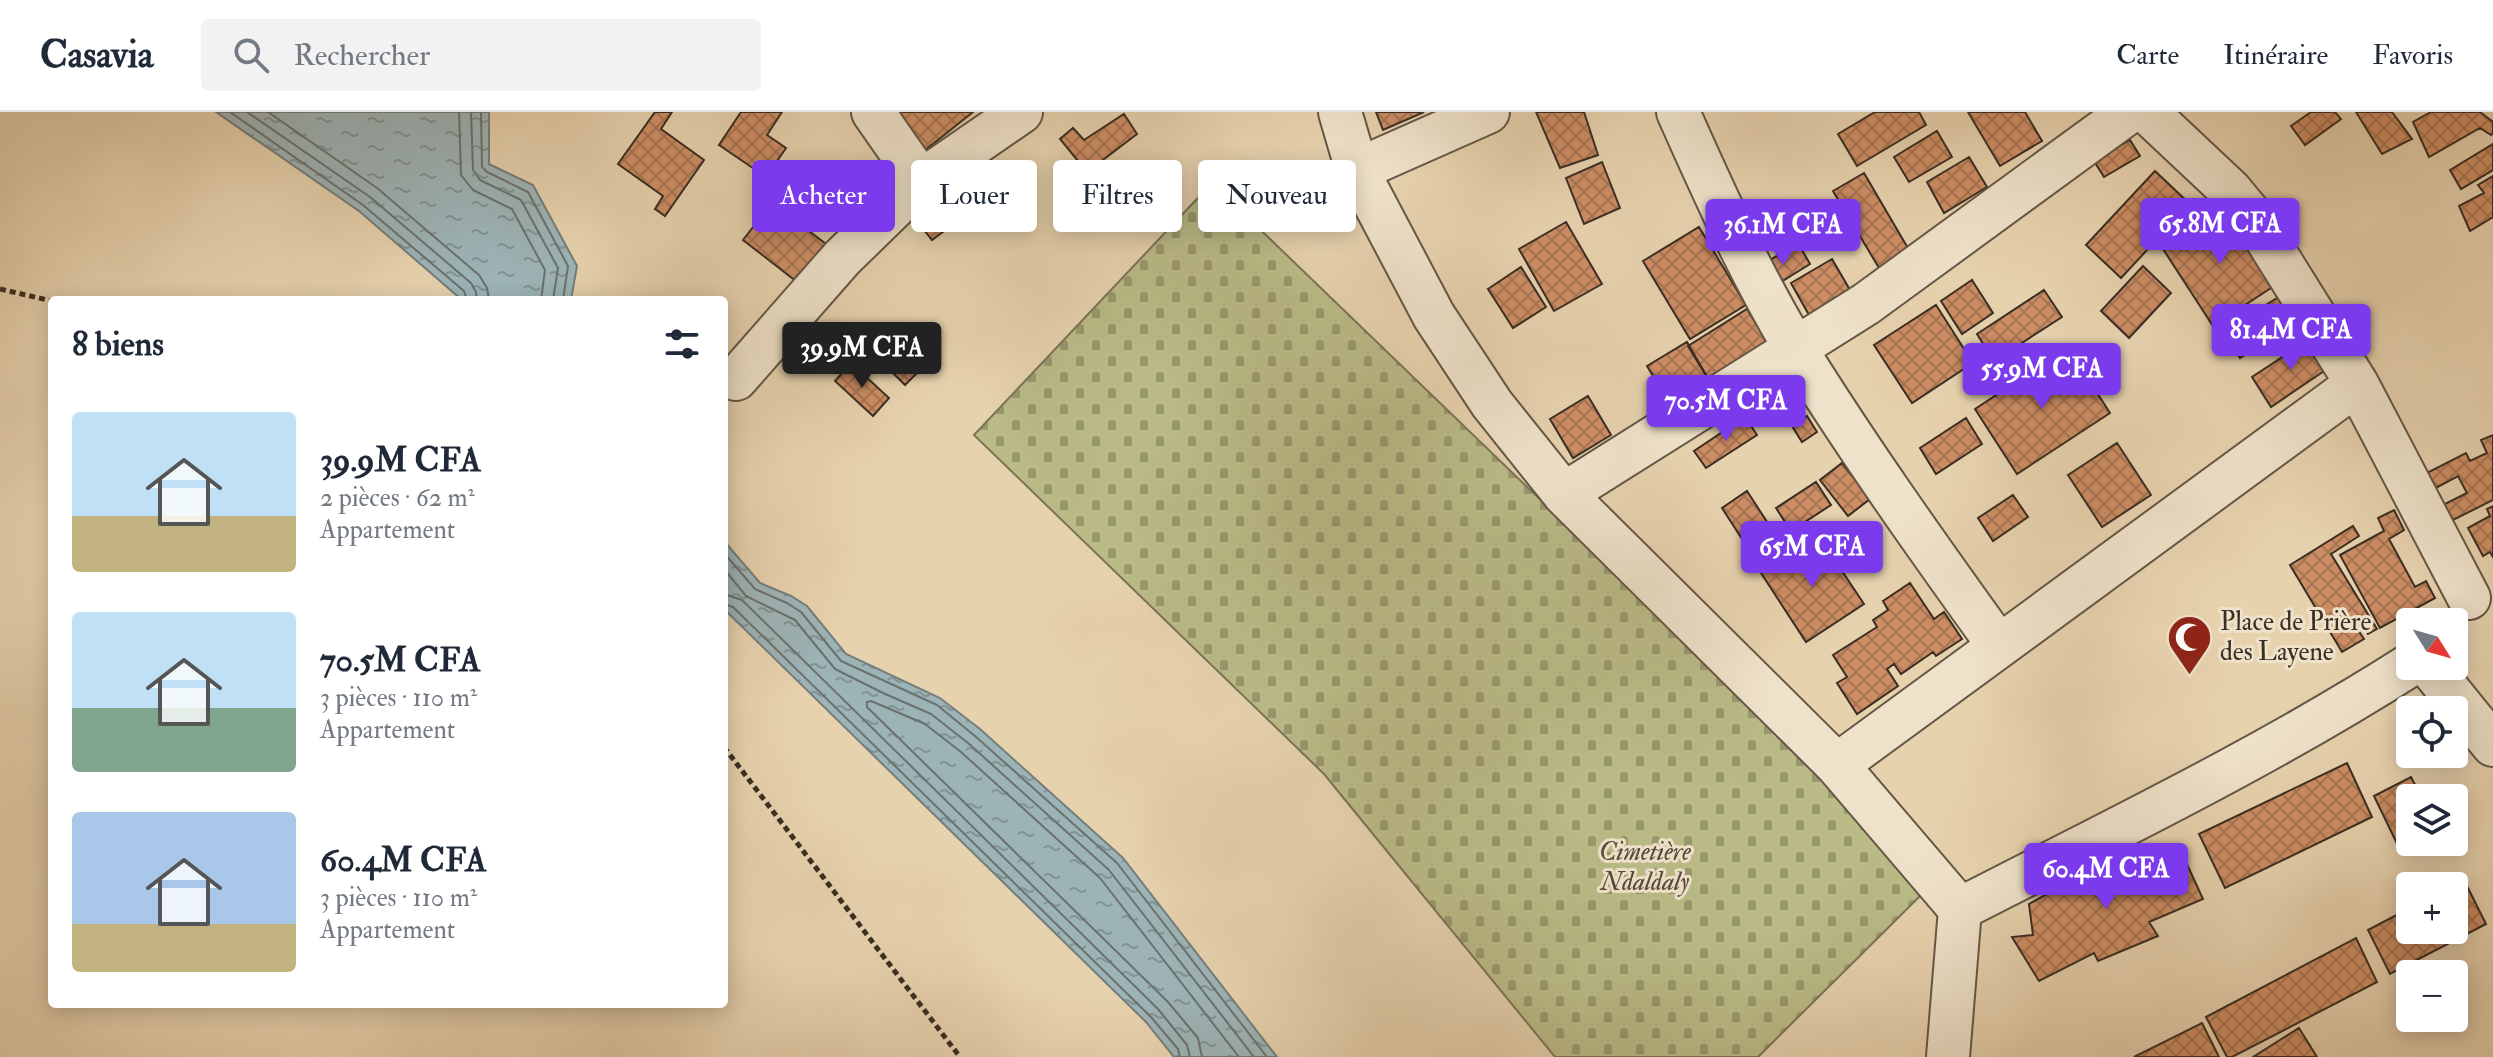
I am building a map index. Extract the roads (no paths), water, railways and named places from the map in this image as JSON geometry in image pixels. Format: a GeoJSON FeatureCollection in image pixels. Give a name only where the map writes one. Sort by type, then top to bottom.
{"type":"FeatureCollection","features":[{"type":"Feature","properties":{"kind":"street"},"geometry":{"type":"LineString","coordinates":[[873,112],[911,167]]}},
{"type":"Feature","properties":{"kind":"street"},"geometry":{"type":"LineString","coordinates":[[951,160],[1021,112]]}},
{"type":"Feature","properties":{"kind":"street"},"geometry":{"type":"LineString","coordinates":[[1340,112],[1357,170],[1434,316],[1492,404],[1564,494],[1837,765],[1960,909],[1948,1057]]}},
{"type":"Feature","properties":{"kind":"street"},"geometry":{"type":"LineString","coordinates":[[1357,170],[1488,112]]}},
{"type":"Feature","properties":{"kind":"street"},"geometry":{"type":"LineString","coordinates":[[1678,112],[1726,219],[1796,348],[1891,495],[1999,646]]}},
{"type":"Feature","properties":{"kind":"street"},"geometry":{"type":"LineString","coordinates":[[1564,494],[1866,304],[2129,112]]}},
{"type":"Feature","properties":{"kind":"street"},"geometry":{"type":"LineString","coordinates":[[2147,112],[2230,190],[2254,219],[2357,384],[2471,602]]}},
{"type":"Feature","properties":{"kind":"street"},"geometry":{"type":"LineString","coordinates":[[736,379],[842,258],[911,191]]}},
{"type":"Feature","properties":{"kind":"street"},"geometry":{"type":"LineString","coordinates":[[1837,765],[2357,384]]}},
{"type":"Feature","properties":{"kind":"street"},"geometry":{"type":"LineString","coordinates":[[1960,909],[2249,760],[2396,674]]}},
{"type":"Feature","properties":{"kind":"street"},"geometry":{"type":"LineString","coordinates":[[2440,680],[2493,745]]}},
{"type":"Feature","properties":{"kind":"water"},"geometry":{"type":"Polygon","coordinates":[[[216,112],[489,112],[489,164],[533,185],[577,266],[572,296],[457,296],[359,211],[216,112]]]}},
{"type":"Feature","properties":{"kind":"water"},"geometry":{"type":"Polygon","coordinates":[[[728,546],[760,583],[807,606],[846,654],[940,698],[980,729],[1123,858],[1277,1057],[1174,1057],[1146,1022],[728,613],[728,546]]]}},
{"type":"Feature","properties":{"kind":"place","name":"Place de Prière des Layene"},"geometry":{"type":"Point","coordinates":[2189,676]}},
{"type":"Feature","properties":{"kind":"park label","name":"Cimetière Ndaldaly"},"geometry":{"type":"Point","coordinates":[1645,867]}}]}
